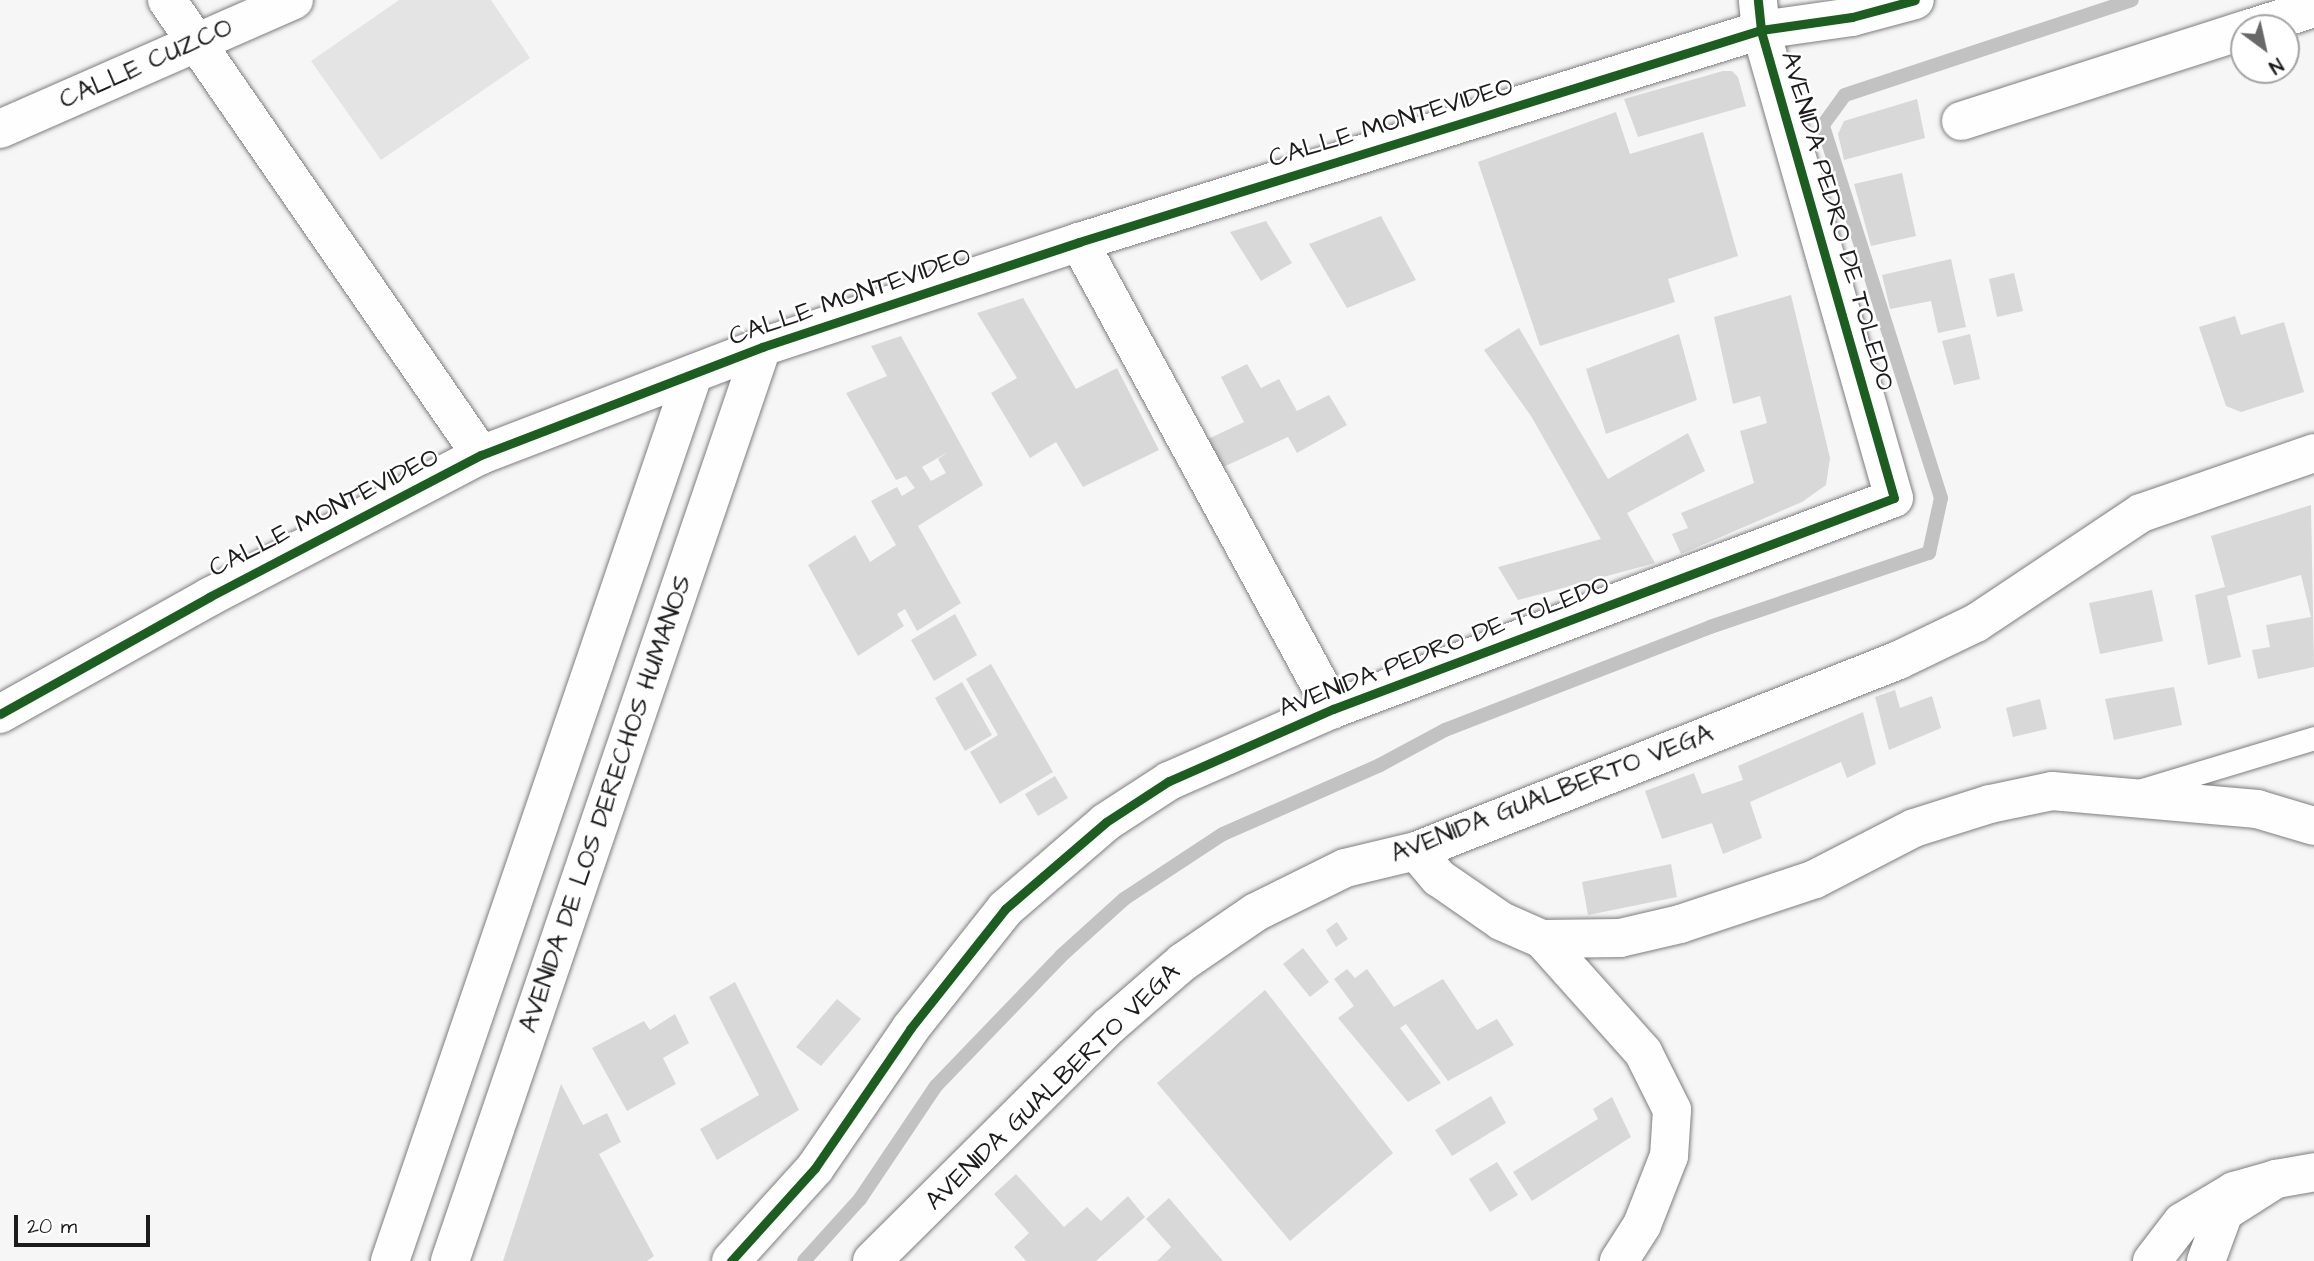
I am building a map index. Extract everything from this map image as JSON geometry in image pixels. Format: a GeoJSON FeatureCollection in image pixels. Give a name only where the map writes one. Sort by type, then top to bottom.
{"type":"FeatureCollection","features":[{"type":"Feature","properties":{"kind":"street"},"geometry":{"type":"LineString","coordinates":[[167,0],[481,455]]}},
{"type":"Feature","properties":{"kind":"street","name":"CALLE CUZCO"},"geometry":{"type":"LineString","coordinates":[[0,129],[196,40],[294,0]]}},
{"type":"Feature","properties":{"kind":"street","name":"CALLE MONTEVIDEO"},"geometry":{"type":"LineString","coordinates":[[0,714],[209,597],[481,455],[762,346],[1759,15],[1852,17],[1915,0]]}},
{"type":"Feature","properties":{"kind":"street"},"geometry":{"type":"LineString","coordinates":[[2295,14],[2314,8]]}},
{"type":"Feature","properties":{"kind":"street","name":"AVENIDA PEDRO DE TOLEDO"},"geometry":{"type":"LineString","coordinates":[[731,1261],[816,1168],[911,1029],[1005,909],[1106,822],[1169,780],[1333,709],[1894,498],[1759,15]]}},
{"type":"Feature","properties":{"kind":"street"},"geometry":{"type":"LineString","coordinates":[[1961,121],[2230,35]]}},
{"type":"Feature","properties":{"kind":"street"},"geometry":{"type":"LineString","coordinates":[[1079,242],[1333,709]]}},
{"type":"Feature","properties":{"kind":"street","name":"AVENIDA DE LOS DERECHOS HUMANOS"},"geometry":{"type":"LineString","coordinates":[[450,1261],[762,346]]}},
{"type":"Feature","properties":{"kind":"street"},"geometry":{"type":"LineString","coordinates":[[390,1261],[693,375]]}},
{"type":"Feature","properties":{"kind":"street","name":"AVENIDA GUALBERTO VEGA"},"geometry":{"type":"LineString","coordinates":[[872,1261],[1109,1026],[1183,962],[1256,912],[1345,867],[1416,851],[1899,660],[1976,623],[2141,513],[2314,453]]}},
{"type":"Feature","properties":{"kind":"street"},"geometry":{"type":"LineString","coordinates":[[1416,851],[1440,878],[1501,921],[1542,939],[1620,938],[1680,924],[1815,879],[1914,828],[1990,804],[2052,791],[2257,808],[2314,827]]}},
{"type":"Feature","properties":{"kind":"street"},"geometry":{"type":"LineString","coordinates":[[1542,939],[1643,1052],[1672,1110],[1669,1156],[1642,1225],[1619,1261]]}},
{"type":"Feature","properties":{"kind":"street"},"geometry":{"type":"LineString","coordinates":[[2152,1261],[2182,1222],[2234,1191],[2314,1172]]}},
{"type":"Feature","properties":{"kind":"street"},"geometry":{"type":"LineString","coordinates":[[2206,1261],[2224,1212],[2276,1179]]}},
{"type":"Feature","properties":{"kind":"lane"},"geometry":{"type":"LineString","coordinates":[[2123,796],[2314,738]]}},
{"type":"Feature","properties":{"kind":"shaded area"},"geometry":{"type":"Polygon","coordinates":[[[399,0],[491,0],[530,58],[381,160],[311,61],[399,0]]]}},
{"type":"Feature","properties":{"kind":"building"},"geometry":{"type":"Polygon","coordinates":[[[1723,71],[1732,71],[1738,77],[1746,106],[1638,137],[1624,99],[1723,71]]]}},
{"type":"Feature","properties":{"kind":"building"},"geometry":{"type":"Polygon","coordinates":[[[1917,99],[1925,138],[1844,160],[1838,134],[1844,121],[1917,99]]]}},
{"type":"Feature","properties":{"kind":"building"},"geometry":{"type":"Polygon","coordinates":[[[1616,112],[1630,154],[1703,132],[1738,256],[1668,279],[1675,302],[1540,346],[1478,162],[1616,112]]]}},
{"type":"Feature","properties":{"kind":"building"},"geometry":{"type":"Polygon","coordinates":[[[1902,173],[1916,236],[1871,246],[1854,184],[1902,173]]]}},
{"type":"Feature","properties":{"kind":"building"},"geometry":{"type":"Polygon","coordinates":[[[1381,216],[1416,280],[1347,308],[1309,244],[1381,216]]]}},
{"type":"Feature","properties":{"kind":"building"},"geometry":{"type":"Polygon","coordinates":[[[1266,221],[1292,263],[1261,281],[1230,232],[1266,221]]]}},
{"type":"Feature","properties":{"kind":"building"},"geometry":{"type":"Polygon","coordinates":[[[1951,259],[1966,327],[1938,333],[1931,301],[1890,309],[1882,275],[1951,259]]]}},
{"type":"Feature","properties":{"kind":"building"},"geometry":{"type":"Polygon","coordinates":[[[2014,273],[2023,311],[1997,317],[1989,279],[2014,273]]]}},
{"type":"Feature","properties":{"kind":"building"},"geometry":{"type":"Polygon","coordinates":[[[1791,295],[1830,458],[1826,485],[1802,502],[1681,554],[1672,534],[1688,528],[1681,513],[1754,483],[1740,431],[1767,423],[1760,396],[1733,404],[1714,317],[1791,295]]]}},
{"type":"Feature","properties":{"kind":"building"},"geometry":{"type":"Polygon","coordinates":[[[1023,298],[1076,389],[1117,368],[1159,450],[1083,487],[1056,442],[1030,458],[991,393],[1017,378],[977,313],[1023,298]]]}},
{"type":"Feature","properties":{"kind":"building"},"geometry":{"type":"Polygon","coordinates":[[[2235,316],[2241,335],[2284,322],[2304,392],[2241,412],[2226,406],[2199,327],[2235,316]]]}},
{"type":"Feature","properties":{"kind":"building"},"geometry":{"type":"Polygon","coordinates":[[[1519,328],[1608,479],[1688,433],[1705,471],[1627,513],[1655,563],[1518,600],[1498,567],[1601,539],[1531,416],[1484,350],[1519,328]]]}},
{"type":"Feature","properties":{"kind":"building"},"geometry":{"type":"Polygon","coordinates":[[[1679,334],[1697,400],[1606,434],[1586,369],[1679,334]]]}},
{"type":"Feature","properties":{"kind":"building"},"geometry":{"type":"Polygon","coordinates":[[[1970,334],[1980,379],[1954,385],[1942,341],[1970,334]]]}},
{"type":"Feature","properties":{"kind":"building"},"geometry":{"type":"Polygon","coordinates":[[[901,336],[983,485],[918,526],[961,603],[917,631],[905,609],[897,614],[904,626],[858,656],[808,565],[855,535],[870,562],[896,545],[871,501],[897,487],[902,496],[915,488],[906,476],[896,480],[846,393],[887,376],[871,346],[901,336]],[[948,452],[922,467],[931,481],[946,473],[938,459],[948,452]]]}},
{"type":"Feature","properties":{"kind":"building"},"geometry":{"type":"Polygon","coordinates":[[[1247,364],[1261,388],[1279,379],[1297,411],[1329,395],[1347,425],[1297,453],[1288,437],[1219,469],[1204,441],[1244,422],[1221,377],[1247,364]]]}},
{"type":"Feature","properties":{"kind":"building"},"geometry":{"type":"Polygon","coordinates":[[[2311,505],[2314,667],[2258,679],[2252,650],[2270,647],[2266,625],[2311,617],[2301,575],[2227,596],[2241,657],[2208,665],[2195,595],[2225,587],[2211,536],[2311,505]]]}},
{"type":"Feature","properties":{"kind":"building"},"geometry":{"type":"Polygon","coordinates":[[[2152,590],[2163,641],[2100,654],[2089,603],[2152,590]]]}},
{"type":"Feature","properties":{"kind":"building"},"geometry":{"type":"Polygon","coordinates":[[[955,614],[977,655],[934,681],[911,640],[955,614]]]}},
{"type":"Feature","properties":{"kind":"building"},"geometry":{"type":"Polygon","coordinates":[[[991,664],[1053,772],[1000,804],[970,752],[998,735],[966,679],[991,664]]]}},
{"type":"Feature","properties":{"kind":"building"},"geometry":{"type":"Polygon","coordinates":[[[962,682],[992,735],[965,751],[935,698],[962,682]]]}},
{"type":"Feature","properties":{"kind":"building"},"geometry":{"type":"Polygon","coordinates":[[[2174,687],[2182,725],[2114,740],[2105,699],[2174,687]]]}},
{"type":"Feature","properties":{"kind":"building"},"geometry":{"type":"Polygon","coordinates":[[[1895,690],[1900,708],[1932,696],[1941,728],[1889,750],[1875,697],[1895,690]]]}},
{"type":"Feature","properties":{"kind":"building"},"geometry":{"type":"Polygon","coordinates":[[[2040,699],[2047,729],[2013,737],[2006,708],[2040,699]]]}},
{"type":"Feature","properties":{"kind":"building"},"geometry":{"type":"Polygon","coordinates":[[[1863,712],[1876,764],[1847,778],[1841,762],[1750,802],[1762,838],[1723,854],[1712,823],[1662,839],[1645,791],[1694,773],[1702,794],[1743,780],[1738,766],[1863,712]]]}},
{"type":"Feature","properties":{"kind":"building"},"geometry":{"type":"Polygon","coordinates":[[[1055,776],[1068,798],[1038,816],[1025,794],[1055,776]]]}},
{"type":"Feature","properties":{"kind":"building"},"geometry":{"type":"Polygon","coordinates":[[[1671,864],[1677,897],[1588,915],[1582,882],[1671,864]]]}},
{"type":"Feature","properties":{"kind":"building"},"geometry":{"type":"Polygon","coordinates":[[[1337,922],[1348,939],[1336,947],[1326,930],[1337,922]]]}},
{"type":"Feature","properties":{"kind":"building"},"geometry":{"type":"Polygon","coordinates":[[[1303,948],[1329,982],[1310,997],[1283,964],[1303,948]]]}},
{"type":"Feature","properties":{"kind":"building"},"geometry":{"type":"Polygon","coordinates":[[[1347,969],[1355,978],[1367,969],[1394,1007],[1443,979],[1477,1030],[1497,1019],[1514,1045],[1448,1081],[1406,1024],[1400,1028],[1441,1083],[1408,1102],[1338,1018],[1354,1006],[1334,979],[1347,969]]]}},
{"type":"Feature","properties":{"kind":"building"},"geometry":{"type":"Polygon","coordinates":[[[735,982],[799,1110],[717,1160],[700,1129],[759,1095],[709,997],[735,982]]]}},
{"type":"Feature","properties":{"kind":"building"},"geometry":{"type":"Polygon","coordinates":[[[1265,990],[1393,1153],[1290,1241],[1157,1083],[1265,990]]]}},
{"type":"Feature","properties":{"kind":"building"},"geometry":{"type":"Polygon","coordinates":[[[837,999],[861,1019],[821,1066],[796,1047],[837,999]]]}},
{"type":"Feature","properties":{"kind":"building"},"geometry":{"type":"Polygon","coordinates":[[[675,1014],[689,1043],[663,1058],[676,1084],[627,1111],[592,1048],[644,1021],[650,1030],[675,1014]]]}},
{"type":"Feature","properties":{"kind":"building"},"geometry":{"type":"Polygon","coordinates":[[[561,1084],[583,1125],[607,1113],[621,1142],[599,1154],[654,1256],[647,1261],[503,1261],[561,1084]]]}},
{"type":"Feature","properties":{"kind":"building"},"geometry":{"type":"Polygon","coordinates":[[[1491,1096],[1506,1123],[1452,1156],[1435,1130],[1491,1096]]]}},
{"type":"Feature","properties":{"kind":"building"},"geometry":{"type":"Polygon","coordinates":[[[1612,1097],[1631,1137],[1532,1201],[1513,1172],[1598,1119],[1593,1109],[1612,1097]]]}},
{"type":"Feature","properties":{"kind":"building"},"geometry":{"type":"Polygon","coordinates":[[[1497,1162],[1518,1195],[1490,1212],[1469,1179],[1497,1162]]]}},
{"type":"Feature","properties":{"kind":"building"},"geometry":{"type":"Polygon","coordinates":[[[1016,1174],[1064,1227],[1087,1207],[1101,1221],[1128,1196],[1145,1217],[1096,1261],[1026,1261],[1014,1247],[1029,1233],[994,1194],[1016,1174]]]}},
{"type":"Feature","properties":{"kind":"building"},"geometry":{"type":"Polygon","coordinates":[[[1169,1198],[1223,1261],[1157,1261],[1171,1247],[1146,1219],[1169,1198]]]}},
{"type":"Feature","properties":{"kind":"waterway"},"geometry":{"type":"LineString","coordinates":[[804,1261],[860,1199],[936,1086],[1061,956],[1124,899],[1223,834],[1380,765],[1445,730],[1710,627],[1929,553],[1941,498],[1823,125],[1845,95],[2132,0]]}},
{"type":"Feature","properties":{"kind":"cycle path"},"geometry":{"type":"LineString","coordinates":[[731,1261],[815,1168],[910,1029],[1005,909],[1106,822],[1169,781],[1333,709],[1894,498],[1761,30],[1758,0]]}},
{"type":"Feature","properties":{"kind":"cycle path"},"geometry":{"type":"LineString","coordinates":[[0,714],[209,597],[481,455],[762,347],[1079,242],[1761,30],[1852,17],[1915,0]]}}]}
